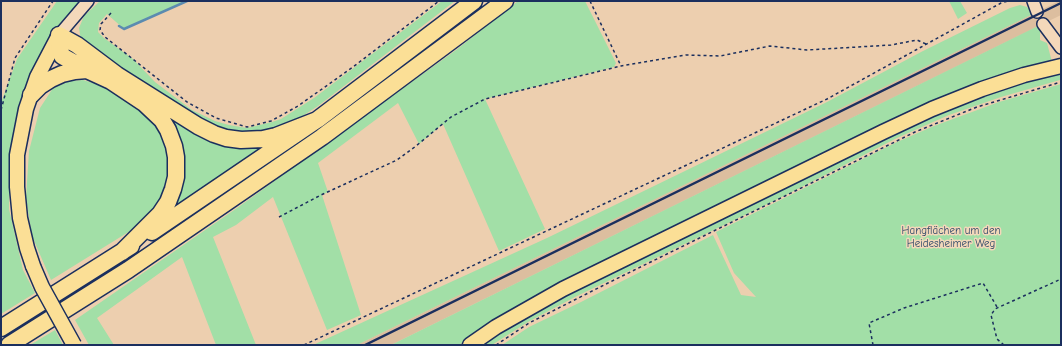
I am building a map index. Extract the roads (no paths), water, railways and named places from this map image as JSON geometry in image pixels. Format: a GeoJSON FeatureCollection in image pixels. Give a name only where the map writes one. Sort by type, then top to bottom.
{"type":"FeatureCollection","features":[{"type":"Feature","properties":{"kind":"highway"},"geometry":{"type":"LineString","coordinates":[[1,328],[122,252],[317,120],[474,1]]}},
{"type":"Feature","properties":{"kind":"highway"},"geometry":{"type":"LineString","coordinates":[[9,345],[128,270],[315,142],[505,1]]}},
{"type":"Feature","properties":{"kind":"highway"},"geometry":{"type":"LineString","coordinates":[[122,252],[160,214],[168,202],[176,177],[174,146],[168,130],[153,111],[144,103],[111,81],[62,56],[59,45],[59,35],[77,45],[117,75],[198,126],[226,138],[241,140],[263,139],[276,136],[317,120]]}},
{"type":"Feature","properties":{"kind":"highway"},"geometry":{"type":"LineString","coordinates":[[31,95],[40,86],[62,74],[87,70]]}},
{"type":"Feature","properties":{"kind":"main road"},"geometry":{"type":"LineString","coordinates":[[59,35],[37,77],[26,109],[19,140],[17,179],[20,218],[33,266],[42,287],[74,345]]}},
{"type":"Feature","properties":{"kind":"main road"},"geometry":{"type":"LineString","coordinates":[[470,345],[496,327],[563,289],[883,132],[932,109],[982,89],[1024,75],[1061,66]]}},
{"type":"Feature","properties":{"kind":"street"},"geometry":{"type":"LineString","coordinates":[[59,35],[88,1]]}},
{"type":"Feature","properties":{"kind":"street"},"geometry":{"type":"LineString","coordinates":[[1043,24],[1061,48]]}},
{"type":"Feature","properties":{"kind":"waterway"},"geometry":{"type":"LineString","coordinates":[[119,26],[124,29],[187,1]]}},
{"type":"Feature","properties":{"kind":"railway"},"geometry":{"type":"LineString","coordinates":[[365,345],[1061,3]]}},
{"type":"Feature","properties":{"kind":"park label","name":"Hangflächen um den Heidesheimer Weg"},"geometry":{"type":"Point","coordinates":[951,237]}}]}
